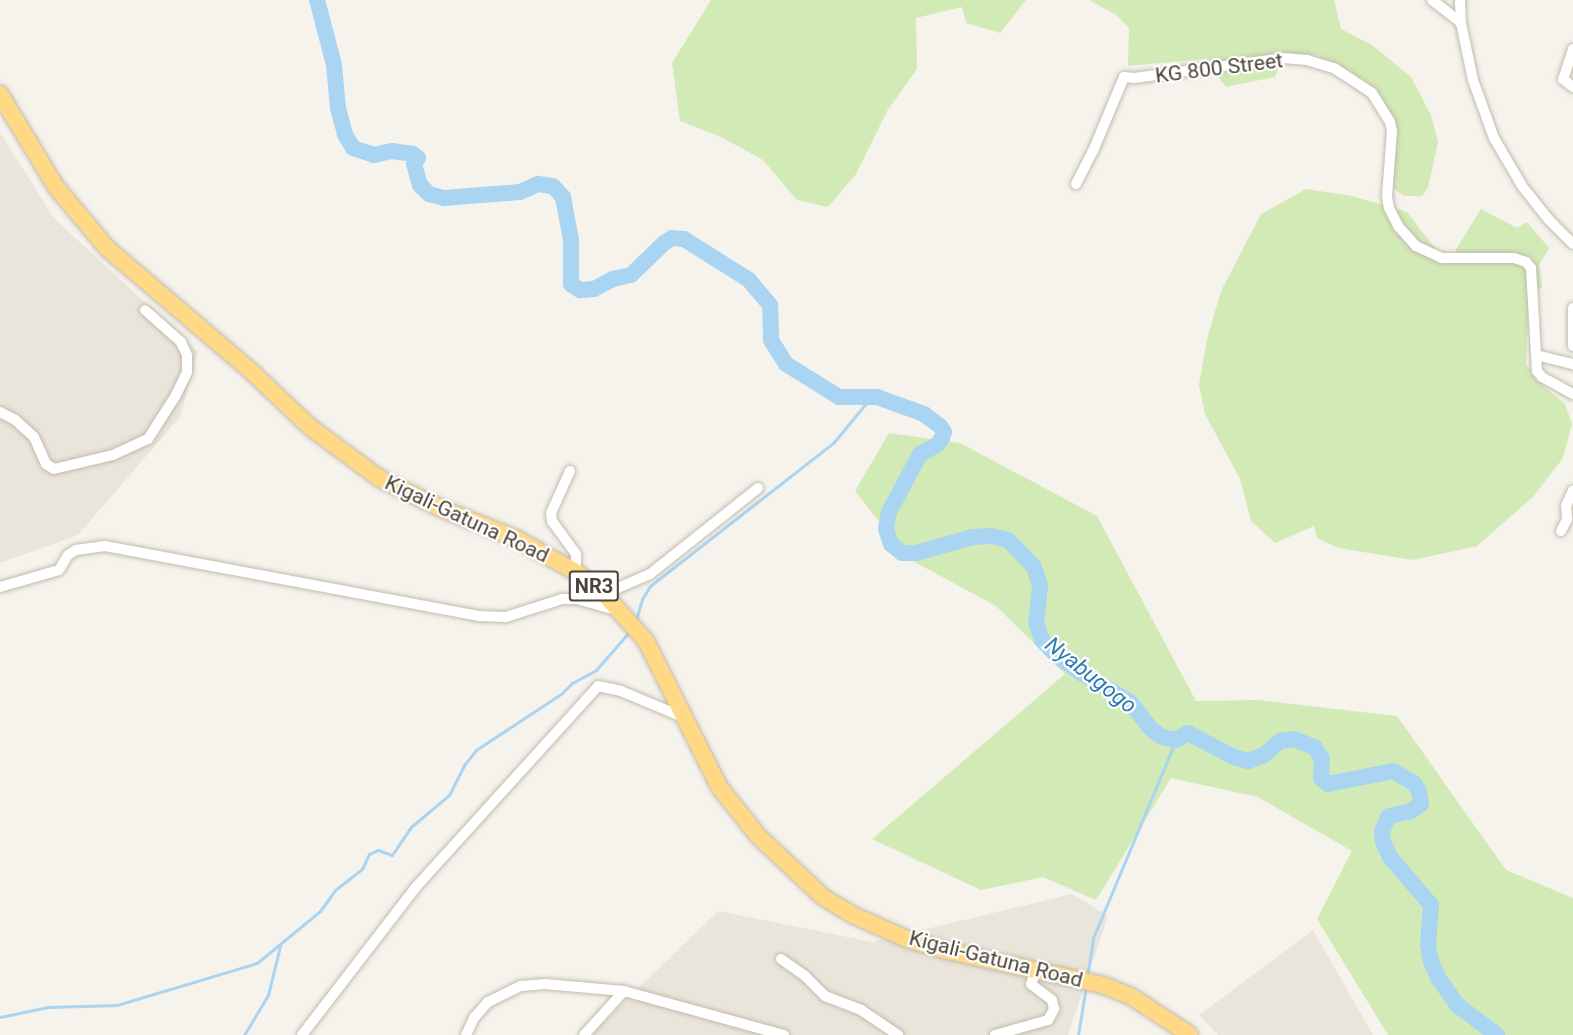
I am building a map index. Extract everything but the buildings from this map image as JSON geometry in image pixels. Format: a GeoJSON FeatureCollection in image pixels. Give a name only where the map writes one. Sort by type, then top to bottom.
{"type":"FeatureCollection","features":[{"type":"Feature","properties":{"kind":"highway","name":"Kigali-Gatuna Road"},"geometry":{"type":"LineString","coordinates":[[0,94],[56,187],[107,248],[252,372],[310,427],[379,478],[440,508],[517,539],[576,572],[604,594],[646,641],[720,788],[758,836],[823,897],[853,915],[906,939],[948,951],[1103,985],[1132,997],[1190,1035]]}},
{"type":"Feature","properties":{"kind":"street"},"geometry":{"type":"LineString","coordinates":[[1432,0],[1461,23]]}},
{"type":"Feature","properties":{"kind":"street"},"geometry":{"type":"LineString","coordinates":[[1460,0],[1461,23],[1473,80],[1494,138],[1521,186],[1549,220],[1573,244]]}},
{"type":"Feature","properties":{"kind":"street"},"geometry":{"type":"LineString","coordinates":[[1573,49],[1563,79],[1573,87]]}},
{"type":"Feature","properties":{"kind":"street","name":"KG 800 Street"},"geometry":{"type":"LineString","coordinates":[[1076,184],[1124,77],[1134,78],[1283,58],[1307,60],[1334,68],[1372,93],[1390,122],[1392,131],[1387,196],[1394,217],[1416,246],[1442,258],[1514,258],[1526,262],[1531,268],[1539,374],[1573,394]]}},
{"type":"Feature","properties":{"kind":"street"},"geometry":{"type":"LineString","coordinates":[[1573,308],[1573,346]]}},
{"type":"Feature","properties":{"kind":"street"},"geometry":{"type":"LineString","coordinates":[[0,412],[14,419],[34,436],[46,464],[54,469],[113,455],[148,439],[176,396],[187,372],[187,355],[181,342],[145,310]]}},
{"type":"Feature","properties":{"kind":"street"},"geometry":{"type":"LineString","coordinates":[[1536,356],[1573,364]]}},
{"type":"Feature","properties":{"kind":"street"},"geometry":{"type":"LineString","coordinates":[[570,471],[551,513],[552,521],[576,554],[576,572]]}},
{"type":"Feature","properties":{"kind":"street"},"geometry":{"type":"LineString","coordinates":[[604,594],[650,574],[758,488]]}},
{"type":"Feature","properties":{"kind":"street"},"geometry":{"type":"LineString","coordinates":[[1561,531],[1567,519],[1566,506],[1573,490]]}},
{"type":"Feature","properties":{"kind":"street"},"geometry":{"type":"LineString","coordinates":[[0,587],[59,570],[68,555],[76,550],[105,546],[479,616],[506,616],[562,599],[577,599],[622,612]]}},
{"type":"Feature","properties":{"kind":"street"},"geometry":{"type":"LineString","coordinates":[[302,1035],[416,887],[598,686],[605,685],[683,717]]}},
{"type":"Feature","properties":{"kind":"street"},"geometry":{"type":"LineString","coordinates":[[781,959],[804,975],[825,996],[861,1010],[898,1035]]}},
{"type":"Feature","properties":{"kind":"street"},"geometry":{"type":"LineString","coordinates":[[995,1035],[1048,1020],[1054,1009],[1052,1000],[1031,984],[1036,970]]}},
{"type":"Feature","properties":{"kind":"street"},"geometry":{"type":"LineString","coordinates":[[466,1035],[474,1018],[488,1002],[521,986],[544,984],[624,991],[784,1035]]}},
{"type":"Feature","properties":{"kind":"street"},"geometry":{"type":"LineString","coordinates":[[584,1035],[624,991]]}},
{"type":"Feature","properties":{"kind":"shaded area"},"geometry":{"type":"Polygon","coordinates":[[[0,132],[53,217],[198,352],[180,417],[78,535],[0,563],[0,132]]]}},
{"type":"Feature","properties":{"kind":"shaded area"},"geometry":{"type":"Polygon","coordinates":[[[1072,894],[1108,916],[1068,1035],[590,1035],[718,911],[872,942],[1072,894]]]}},
{"type":"Feature","properties":{"kind":"shaded area"},"geometry":{"type":"Polygon","coordinates":[[[1313,930],[1373,1035],[1218,1035],[1199,1015],[1313,930]]]}},
{"type":"Feature","properties":{"kind":"green space"},"geometry":{"type":"Polygon","coordinates":[[[711,0],[1026,0],[1000,33],[966,23],[962,7],[916,18],[917,69],[887,111],[856,174],[828,207],[797,200],[763,160],[719,136],[680,121],[672,63],[711,0]]]}},
{"type":"Feature","properties":{"kind":"green space"},"geometry":{"type":"Polygon","coordinates":[[[1089,0],[1334,0],[1341,29],[1372,45],[1411,77],[1431,115],[1438,142],[1428,188],[1422,196],[1404,196],[1392,187],[1397,129],[1392,115],[1367,82],[1344,68],[1316,55],[1284,55],[1275,77],[1226,87],[1205,59],[1128,66],[1129,28],[1116,15],[1089,0]]]}},
{"type":"Feature","properties":{"kind":"green space"},"geometry":{"type":"Polygon","coordinates":[[[1306,189],[1352,196],[1407,212],[1447,264],[1481,209],[1517,228],[1527,222],[1549,248],[1539,265],[1542,287],[1529,295],[1526,364],[1541,384],[1565,404],[1572,424],[1563,458],[1533,497],[1477,546],[1413,560],[1338,548],[1317,538],[1314,526],[1275,543],[1251,521],[1240,479],[1205,414],[1199,385],[1207,339],[1221,291],[1261,214],[1306,189]]]}},
{"type":"Feature","properties":{"kind":"green space"},"geometry":{"type":"Polygon","coordinates":[[[889,433],[960,443],[1097,516],[1196,701],[1258,700],[1397,716],[1506,870],[1573,898],[1573,1035],[1388,1035],[1317,919],[1352,851],[1258,797],[1171,778],[1096,900],[1043,877],[981,890],[872,839],[1065,674],[996,606],[909,559],[855,491],[889,433]]]}},
{"type":"Feature","properties":{"kind":"waterway","name":"Nyabugogo"},"geometry":{"type":"LineString","coordinates":[[317,0],[334,65],[338,108],[345,135],[353,148],[374,155],[392,151],[413,154],[418,158],[414,164],[420,185],[429,194],[444,198],[520,192],[538,184],[553,186],[563,197],[571,240],[571,284],[580,290],[594,289],[613,279],[631,275],[664,243],[672,238],[684,239],[749,280],[770,305],[771,340],[786,364],[839,397],[877,397],[924,414],[940,426],[944,432],[942,438],[937,445],[920,454],[889,512],[886,529],[891,544],[902,553],[916,553],[973,537],[991,536],[1008,540],[1034,567],[1040,586],[1036,622],[1042,640],[1057,656],[1130,702],[1150,728],[1162,737],[1176,740],[1188,733],[1234,757],[1248,761],[1264,755],[1280,741],[1294,739],[1314,747],[1322,759],[1321,778],[1328,784],[1393,771],[1414,783],[1419,792],[1421,804],[1411,811],[1389,816],[1382,831],[1383,842],[1390,857],[1431,905],[1428,945],[1431,962],[1439,979],[1457,1005],[1497,1035]]}},
{"type":"Feature","properties":{"kind":"waterway"},"geometry":{"type":"LineString","coordinates":[[636,620],[642,599],[650,586],[834,442],[872,396]]}},
{"type":"Feature","properties":{"kind":"waterway"},"geometry":{"type":"LineString","coordinates":[[0,1017],[48,1007],[117,1005],[257,963],[320,911],[335,890],[362,869],[369,854],[378,850],[392,855],[411,827],[449,795],[464,765],[476,750],[561,694],[572,683],[596,670],[630,631]]}},
{"type":"Feature","properties":{"kind":"waterway"},"geometry":{"type":"LineString","coordinates":[[1087,977],[1093,938],[1176,740]]}},
{"type":"Feature","properties":{"kind":"waterway"},"geometry":{"type":"LineString","coordinates":[[244,1035],[268,995],[280,946]]}},
{"type":"Feature","properties":{"kind":"waterway"},"geometry":{"type":"LineString","coordinates":[[1078,1035],[1086,986]]}}]}
